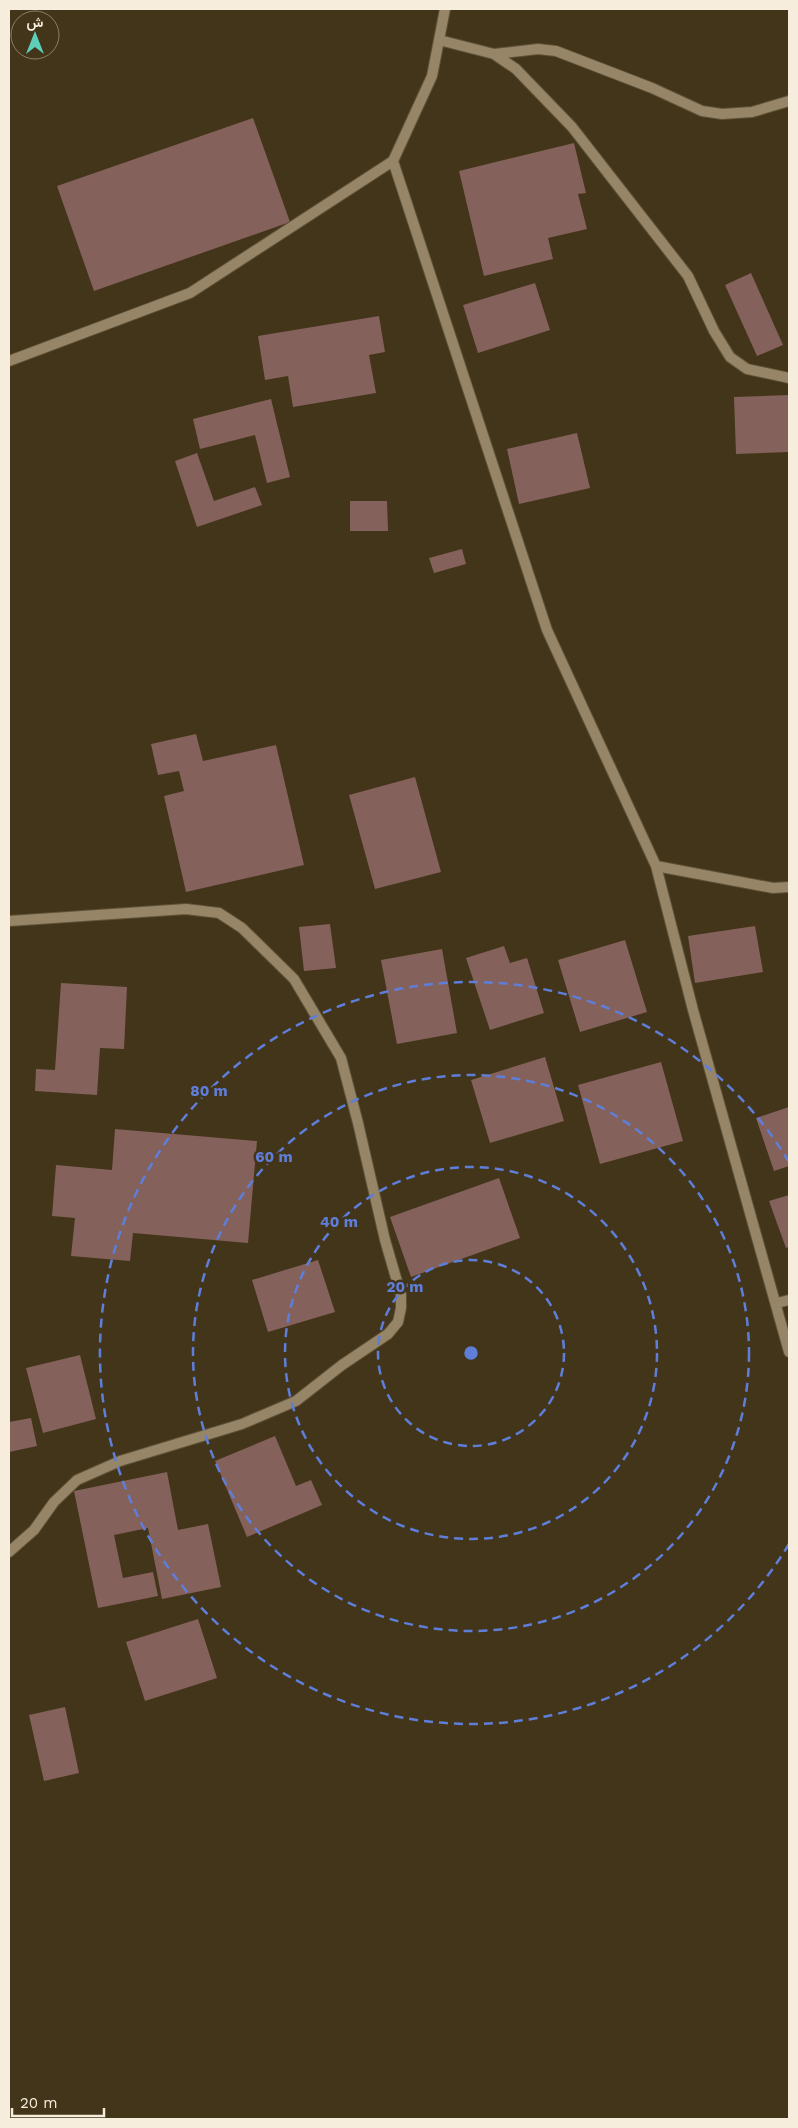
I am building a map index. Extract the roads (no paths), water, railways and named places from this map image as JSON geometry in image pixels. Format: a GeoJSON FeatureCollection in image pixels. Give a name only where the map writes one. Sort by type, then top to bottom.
{"type":"FeatureCollection","features":[{"type":"Feature","properties":{"kind":"street"},"geometry":{"type":"LineString","coordinates":[[9,360],[190,293],[393,161],[432,76],[445,9]]}},
{"type":"Feature","properties":{"kind":"street"},"geometry":{"type":"LineString","coordinates":[[439,40],[494,54],[516,69],[578,135],[688,276],[714,331],[730,357],[747,369],[789,378]]}},
{"type":"Feature","properties":{"kind":"street"},"geometry":{"type":"LineString","coordinates":[[494,54],[538,49],[556,51],[652,88],[702,111],[722,114],[752,112],[789,101]]}},
{"type":"Feature","properties":{"kind":"street"},"geometry":{"type":"LineString","coordinates":[[393,161],[546,630],[656,866],[696,1019],[777,1303],[789,1352]]}},
{"type":"Feature","properties":{"kind":"street"},"geometry":{"type":"LineString","coordinates":[[656,866],[773,888],[789,887]]}},
{"type":"Feature","properties":{"kind":"street"},"geometry":{"type":"LineString","coordinates":[[9,921],[186,909],[219,913],[242,928],[294,979],[341,1058],[385,1240],[401,1295],[401,1308],[398,1322],[388,1334],[342,1365],[296,1401],[242,1424],[120,1461],[77,1480],[54,1502],[34,1530],[9,1552]]}},
{"type":"Feature","properties":{"kind":"street"},"geometry":{"type":"LineString","coordinates":[[777,1303],[789,1300]]}}]}
